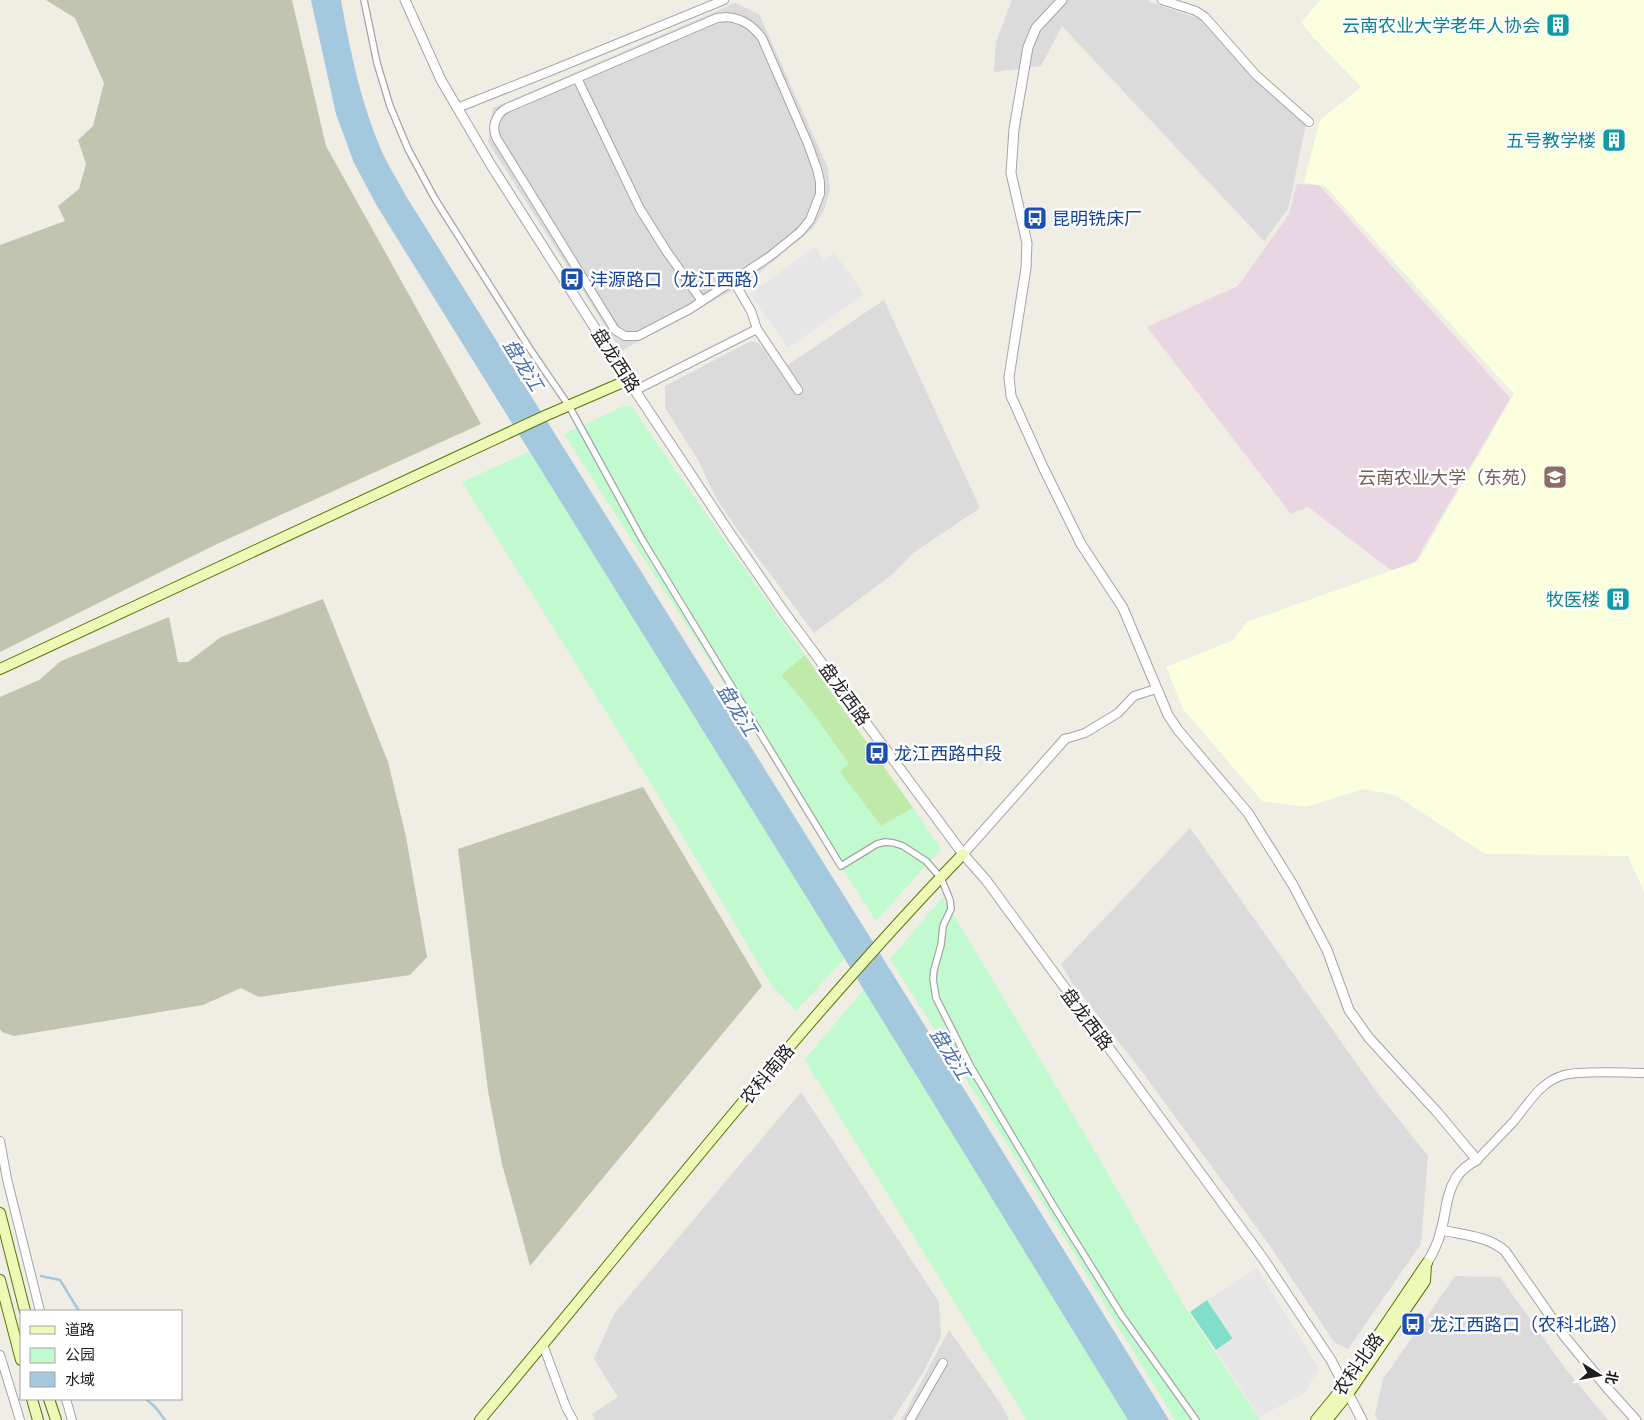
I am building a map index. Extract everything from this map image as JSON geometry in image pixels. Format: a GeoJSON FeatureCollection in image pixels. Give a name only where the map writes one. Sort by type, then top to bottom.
{"type":"FeatureCollection","features":[{"type":"Feature","properties":{"kind":"main road"},"geometry":{"type":"LineString","coordinates":[[0,669],[546,415],[628,380]]}},
{"type":"Feature","properties":{"kind":"main road","name":"农科南路"},"geometry":{"type":"LineString","coordinates":[[480,1420],[838,990],[964,854]]}},
{"type":"Feature","properties":{"kind":"main road"},"geometry":{"type":"LineString","coordinates":[[0,1213],[25,1310]]}},
{"type":"Feature","properties":{"kind":"main road","name":"农科北路"},"geometry":{"type":"LineString","coordinates":[[1327,1420],[1346,1390],[1425,1281],[1427,1263]]}},
{"type":"Feature","properties":{"kind":"main road"},"geometry":{"type":"LineString","coordinates":[[0,1280],[20,1356]]}},
{"type":"Feature","properties":{"kind":"main road","name":"农科北路"},"geometry":{"type":"LineString","coordinates":[[1316,1420],[1346,1390]]}},
{"type":"Feature","properties":{"kind":"main road"},"geometry":{"type":"LineString","coordinates":[[32,1400],[38,1420]]}},
{"type":"Feature","properties":{"kind":"main road"},"geometry":{"type":"LineString","coordinates":[[49,1400],[56,1420]]}},
{"type":"Feature","properties":{"kind":"street"},"geometry":{"type":"LineString","coordinates":[[364,0],[377,63],[390,106],[408,149],[435,199],[530,350],[569,406],[643,541],[841,866],[877,844],[885,842],[894,843],[903,846],[926,861],[941,878],[950,900],[951,909],[943,926],[942,945],[934,970],[933,979],[936,998],[971,1067],[1058,1213],[1122,1316],[1196,1420]]}},
{"type":"Feature","properties":{"kind":"street","name":"盘龙西路"},"geometry":{"type":"LineString","coordinates":[[405,0],[441,80],[491,165],[628,380],[731,535],[784,612],[964,854],[986,880],[1257,1249],[1316,1338],[1362,1420]]}},
{"type":"Feature","properties":{"kind":"street"},"geometry":{"type":"LineString","coordinates":[[458,108],[724,0]]}},
{"type":"Feature","properties":{"kind":"street"},"geometry":{"type":"LineString","coordinates":[[1062,0],[1036,28],[1028,47],[1014,129],[1011,173],[1027,243],[1026,268],[1009,376],[1011,396],[1081,544],[1123,608],[1168,715],[1178,730],[1248,813],[1293,885],[1327,950],[1350,1010],[1369,1038],[1438,1112],[1476,1160]]}},
{"type":"Feature","properties":{"kind":"street"},"geometry":{"type":"LineString","coordinates":[[1162,0],[1196,12],[1204,17],[1256,75],[1310,122]]}},
{"type":"Feature","properties":{"kind":"street"},"geometry":{"type":"LineString","coordinates":[[717,18],[737,18],[746,22],[762,38],[808,144],[817,170],[820,194],[810,220],[800,232],[769,257],[702,301],[638,336],[631,337],[620,334],[615,330],[534,202],[496,139],[494,128],[495,121],[502,110],[577,78],[717,18]]}},
{"type":"Feature","properties":{"kind":"street"},"geometry":{"type":"LineString","coordinates":[[577,78],[640,209],[667,252],[702,301]]}},
{"type":"Feature","properties":{"kind":"street"},"geometry":{"type":"LineString","coordinates":[[733,280],[757,328],[798,390]]}},
{"type":"Feature","properties":{"kind":"street"},"geometry":{"type":"LineString","coordinates":[[636,390],[757,328]]}},
{"type":"Feature","properties":{"kind":"street"},"geometry":{"type":"LineString","coordinates":[[1065,739],[1086,733],[1118,713],[1134,696],[1156,689]]}},
{"type":"Feature","properties":{"kind":"street","name":"农科南路"},"geometry":{"type":"LineString","coordinates":[[964,854],[1065,739]]}},
{"type":"Feature","properties":{"kind":"street"},"geometry":{"type":"LineString","coordinates":[[1427,1263],[1435,1249],[1441,1230],[1446,1201],[1456,1178],[1513,1122],[1542,1086],[1550,1080],[1564,1075],[1644,1073]]}},
{"type":"Feature","properties":{"kind":"street"},"geometry":{"type":"LineString","coordinates":[[0,1141],[40,1310]]}},
{"type":"Feature","properties":{"kind":"street"},"geometry":{"type":"LineString","coordinates":[[1441,1230],[1487,1239],[1499,1245],[1565,1337],[1636,1420]]}},
{"type":"Feature","properties":{"kind":"street"},"geometry":{"type":"LineString","coordinates":[[543,1345],[573,1420]]}},
{"type":"Feature","properties":{"kind":"street"},"geometry":{"type":"LineString","coordinates":[[0,1356],[20,1420]]}},
{"type":"Feature","properties":{"kind":"street"},"geometry":{"type":"LineString","coordinates":[[910,1420],[943,1363]]}},
{"type":"Feature","properties":{"kind":"street"},"geometry":{"type":"LineString","coordinates":[[66,1400],[72,1420]]}},
{"type":"Feature","properties":{"kind":"shaded area"},"geometry":{"type":"Polygon","coordinates":[[[46,0],[292,0],[326,146],[481,424],[219,543],[0,652],[0,245],[65,221],[58,206],[79,189],[86,164],[78,140],[93,126],[104,83],[75,18],[46,0]]]}},
{"type":"Feature","properties":{"kind":"shaded area"},"geometry":{"type":"Polygon","coordinates":[[[1012,0],[1148,0],[1200,19],[1249,74],[1306,125],[1288,209],[1264,241],[1062,26],[1041,66],[994,72],[996,42],[1012,0]]]}},
{"type":"Feature","properties":{"kind":"shaded area","name":"云南农业大学（东苑）"},"geometry":{"type":"Polygon","coordinates":[[[1321,0],[1644,0],[1644,892],[1628,856],[1485,854],[1395,795],[1363,789],[1306,807],[1262,801],[1183,709],[1166,667],[1233,640],[1247,622],[1418,561],[1514,394],[1325,186],[1304,183],[1320,120],[1361,87],[1301,22],[1321,0]]]}},
{"type":"Feature","properties":{"kind":"shaded area"},"geometry":{"type":"Polygon","coordinates":[[[735,3],[759,14],[828,168],[830,190],[824,211],[812,229],[748,282],[621,351],[488,142],[493,108],[735,3]]]}},
{"type":"Feature","properties":{"kind":"shaded area"},"geometry":{"type":"Polygon","coordinates":[[[1297,184],[1319,185],[1510,398],[1412,567],[1395,573],[1308,507],[1291,514],[1147,327],[1238,286],[1289,214],[1297,184]]]}},
{"type":"Feature","properties":{"kind":"shaded area"},"geometry":{"type":"Polygon","coordinates":[[[815,247],[824,260],[834,252],[864,294],[788,348],[750,294],[815,247]]]}},
{"type":"Feature","properties":{"kind":"shaded area"},"geometry":{"type":"Polygon","coordinates":[[[884,300],[980,508],[913,553],[893,574],[814,633],[716,498],[698,460],[665,408],[665,386],[751,341],[758,343],[763,348],[779,371],[884,300]]]}},
{"type":"Feature","properties":{"kind":"shaded area"},"geometry":{"type":"Polygon","coordinates":[[[323,599],[388,762],[406,837],[427,957],[410,975],[259,997],[241,988],[203,1005],[14,1036],[2,1032],[0,1029],[0,697],[39,680],[61,661],[169,617],[178,662],[188,662],[221,637],[323,599]]]}},
{"type":"Feature","properties":{"kind":"shaded area"},"geometry":{"type":"Polygon","coordinates":[[[643,787],[762,986],[530,1266],[502,1164],[488,1091],[458,849],[643,787]]]}},
{"type":"Feature","properties":{"kind":"shaded area"},"geometry":{"type":"Polygon","coordinates":[[[1190,828],[1376,1091],[1428,1156],[1421,1244],[1348,1349],[1334,1342],[1268,1243],[1140,1069],[1071,981],[1061,964],[1190,828]]]}},
{"type":"Feature","properties":{"kind":"shaded area"},"geometry":{"type":"Polygon","coordinates":[[[801,1092],[939,1302],[941,1336],[924,1371],[892,1420],[595,1420],[592,1414],[618,1397],[594,1359],[614,1314],[801,1092]]]}},
{"type":"Feature","properties":{"kind":"shaded area"},"geometry":{"type":"Polygon","coordinates":[[[1257,1268],[1319,1369],[1304,1393],[1259,1417],[1216,1350],[1233,1338],[1207,1300],[1257,1268]]]}},
{"type":"Feature","properties":{"kind":"shaded area"},"geometry":{"type":"Polygon","coordinates":[[[1455,1276],[1500,1277],[1565,1368],[1608,1420],[1378,1420],[1375,1415],[1383,1379],[1455,1276]]]}},
{"type":"Feature","properties":{"kind":"shaded area"},"geometry":{"type":"Polygon","coordinates":[[[949,1330],[1000,1403],[1009,1420],[901,1420],[949,1330]]]}},
{"type":"Feature","properties":{"kind":"green space"},"geometry":{"type":"Polygon","coordinates":[[[624,406],[631,406],[805,655],[781,675],[812,712],[848,764],[840,772],[881,826],[913,808],[941,849],[876,921],[564,434],[624,406]]]}},
{"type":"Feature","properties":{"kind":"green space"},"geometry":{"type":"Polygon","coordinates":[[[533,450],[847,956],[796,1011],[770,983],[655,790],[462,482],[533,450]]]}},
{"type":"Feature","properties":{"kind":"green space"},"geometry":{"type":"Polygon","coordinates":[[[805,655],[913,808],[881,826],[840,772],[848,763],[812,712],[781,675],[805,655]]]}},
{"type":"Feature","properties":{"kind":"green space"},"geometry":{"type":"Polygon","coordinates":[[[943,897],[1097,1155],[1183,1304],[1260,1420],[1175,1420],[1012,1152],[890,959],[943,897]]]}},
{"type":"Feature","properties":{"kind":"green space"},"geometry":{"type":"Polygon","coordinates":[[[866,987],[1134,1420],[1027,1420],[805,1059],[866,987]]]}},
{"type":"Feature","properties":{"kind":"green space"},"geometry":{"type":"Polygon","coordinates":[[[1207,1300],[1233,1339],[1216,1350],[1190,1312],[1207,1300]]]}},
{"type":"Feature","properties":{"kind":"water"},"geometry":{"type":"Polygon","coordinates":[[[311,0],[341,0],[352,58],[368,115],[382,152],[406,196],[868,934],[1169,1420],[1128,1420],[840,951],[377,206],[354,163],[336,114],[311,0]]]}},
{"type":"Feature","properties":{"kind":"waterway"},"geometry":{"type":"LineString","coordinates":[[41,1276],[60,1280],[78,1310]]}},
{"type":"Feature","properties":{"kind":"waterway"},"geometry":{"type":"LineString","coordinates":[[147,1400],[165,1420]]}},
{"type":"Feature","properties":{"kind":"place","name":"云南农业大学老年人协会"},"geometry":{"type":"Point","coordinates":[1558,25]}},
{"type":"Feature","properties":{"kind":"place","name":"五号教学楼"},"geometry":{"type":"Point","coordinates":[1614,140]}},
{"type":"Feature","properties":{"kind":"place","name":"昆明铣床厂"},"geometry":{"type":"Point","coordinates":[1035,218]}},
{"type":"Feature","properties":{"kind":"place","name":"沣源路口（龙江西路）"},"geometry":{"type":"Point","coordinates":[572,279]}},
{"type":"Feature","properties":{"kind":"place","name":"云南农业大学（东苑）"},"geometry":{"type":"Point","coordinates":[1555,477]}},
{"type":"Feature","properties":{"kind":"place","name":"牧医楼"},"geometry":{"type":"Point","coordinates":[1618,599]}},
{"type":"Feature","properties":{"kind":"place","name":"龙江西路中段"},"geometry":{"type":"Point","coordinates":[877,753]}},
{"type":"Feature","properties":{"kind":"place","name":"龙江西路口（农科北路）"},"geometry":{"type":"Point","coordinates":[1413,1324]}},
{"type":"Feature","properties":{"kind":"water label","name":"盘龙江"},"geometry":{"type":"Point","coordinates":[523,365]}},
{"type":"Feature","properties":{"kind":"water label","name":"盘龙江"},"geometry":{"type":"Point","coordinates":[737,710]}},
{"type":"Feature","properties":{"kind":"water label","name":"盘龙江"},"geometry":{"type":"Point","coordinates":[950,1054]}}]}
